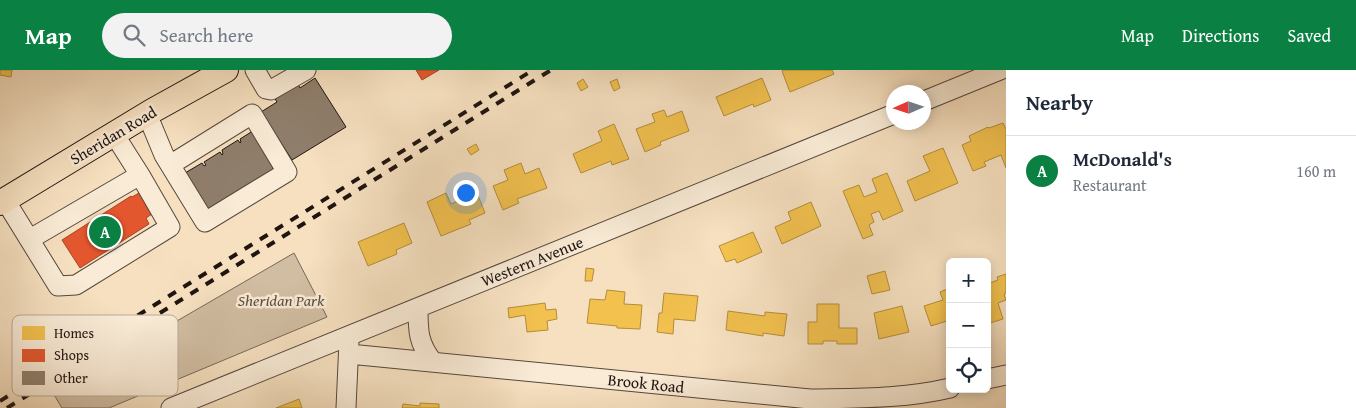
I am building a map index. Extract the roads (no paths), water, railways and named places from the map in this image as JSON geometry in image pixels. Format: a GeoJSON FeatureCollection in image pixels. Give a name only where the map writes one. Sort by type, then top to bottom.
{"type":"FeatureCollection","features":[{"type":"Feature","properties":{"kind":"main road","name":"Sheridan Road"},"geometry":{"type":"LineString","coordinates":[[3,202],[147,114],[226,70]]}},
{"type":"Feature","properties":{"kind":"street"},"geometry":{"type":"LineString","coordinates":[[255,70],[266,89],[271,90],[306,70]]}},
{"type":"Feature","properties":{"kind":"street"},"geometry":{"type":"LineString","coordinates":[[931,98],[1000,70]]}},
{"type":"Feature","properties":{"kind":"street"},"geometry":{"type":"LineString","coordinates":[[147,114],[164,155],[170,165],[205,222],[287,172],[252,114],[170,165]]}},
{"type":"Feature","properties":{"kind":"street","name":"Western Avenue"},"geometry":{"type":"LineString","coordinates":[[171,408],[349,344],[418,308],[886,117]]}},
{"type":"Feature","properties":{"kind":"street"},"geometry":{"type":"LineString","coordinates":[[3,202],[30,239],[58,286],[76,285],[170,227],[114,134]]}},
{"type":"Feature","properties":{"kind":"street"},"geometry":{"type":"LineString","coordinates":[[30,239],[140,175]]}},
{"type":"Feature","properties":{"kind":"street"},"geometry":{"type":"LineString","coordinates":[[418,308],[418,336],[424,352],[433,362]]}},
{"type":"Feature","properties":{"kind":"street"},"geometry":{"type":"LineString","coordinates":[[346,408],[349,344]]}},
{"type":"Feature","properties":{"kind":"street","name":"Brook Road"},"geometry":{"type":"LineString","coordinates":[[349,344],[433,362],[810,399],[879,398],[946,389]]}},
{"type":"Feature","properties":{"kind":"street"},"geometry":{"type":"LineString","coordinates":[[991,378],[1006,375]]}},
{"type":"Feature","properties":{"kind":"railway"},"geometry":{"type":"LineString","coordinates":[[138,315],[533,70]]}},
{"type":"Feature","properties":{"kind":"railway"},"geometry":{"type":"LineString","coordinates":[[157,315],[551,70]]}},
{"type":"Feature","properties":{"kind":"railway"},"geometry":{"type":"LineString","coordinates":[[0,401],[12,394]]}},
{"type":"Feature","properties":{"kind":"railway"},"geometry":{"type":"LineString","coordinates":[[7,408],[26,396]]}},
{"type":"Feature","properties":{"kind":"place","name":"McDonald's"},"geometry":{"type":"Point","coordinates":[105,232]}},
{"type":"Feature","properties":{"kind":"park label","name":"Sheridan Park"},"geometry":{"type":"Point","coordinates":[281,300]}}]}
